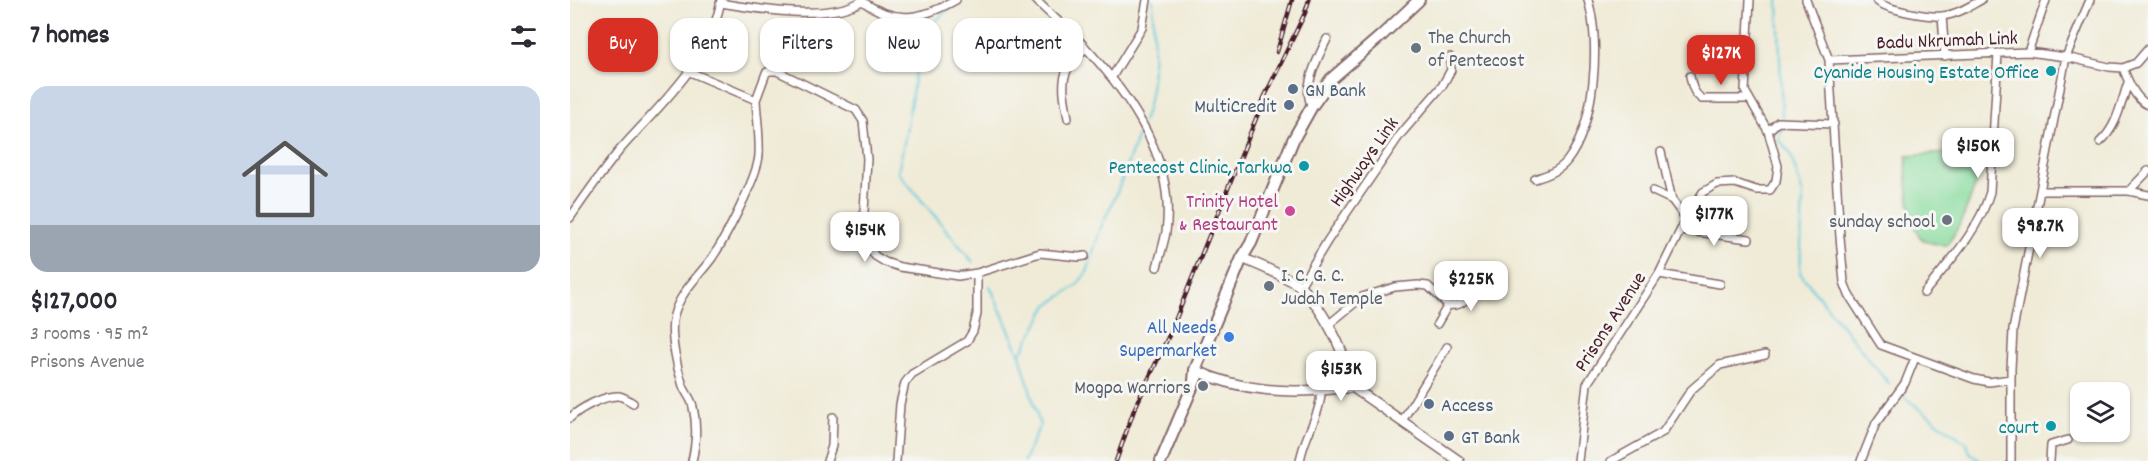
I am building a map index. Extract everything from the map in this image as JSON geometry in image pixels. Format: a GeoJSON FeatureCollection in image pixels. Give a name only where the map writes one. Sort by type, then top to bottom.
{"type":"FeatureCollection","features":[{"type":"Feature","properties":{"kind":"main road"},"geometry":{"type":"LineString","coordinates":[[1161,461],[1293,140],[1312,106],[1331,79],[1419,0]]}},
{"type":"Feature","properties":{"kind":"street"},"geometry":{"type":"LineString","coordinates":[[718,18],[721,1],[765,9],[825,13],[851,7],[863,1],[876,11],[906,18],[936,11],[956,0]]}},
{"type":"Feature","properties":{"kind":"street"},"geometry":{"type":"LineString","coordinates":[[1036,0],[1086,48],[1112,77],[1139,115],[1162,171],[1167,202],[1166,232],[1157,267]]}},
{"type":"Feature","properties":{"kind":"street"},"geometry":{"type":"LineString","coordinates":[[1112,77],[1142,28],[1147,0]]}},
{"type":"Feature","properties":{"kind":"street"},"geometry":{"type":"LineString","coordinates":[[1535,179],[1554,172],[1566,162],[1580,134],[1589,104],[1594,77],[1594,28],[1588,0]]}},
{"type":"Feature","properties":{"kind":"street","name":"Prisons Avenue"},"geometry":{"type":"LineString","coordinates":[[1578,461],[1587,384],[1659,274],[1686,219],[1703,192],[1717,184],[1735,183],[1756,190],[1770,190],[1776,181],[1778,166],[1768,131],[1745,91],[1750,0]]}},
{"type":"Feature","properties":{"kind":"street"},"geometry":{"type":"LineString","coordinates":[[1806,0],[1829,60],[1840,237],[1847,290],[1881,345],[1974,379],[1989,382],[2011,379]]}},
{"type":"Feature","properties":{"kind":"street"},"geometry":{"type":"LineString","coordinates":[[1876,0],[1885,8],[1942,16],[1963,10],[1981,0]]}},
{"type":"Feature","properties":{"kind":"street"},"geometry":{"type":"LineString","coordinates":[[2028,52],[2046,0]]}},
{"type":"Feature","properties":{"kind":"street"},"geometry":{"type":"LineString","coordinates":[[2011,461],[2013,330],[2066,57],[2090,0]]}},
{"type":"Feature","properties":{"kind":"street"},"geometry":{"type":"LineString","coordinates":[[1942,16],[1945,56]]}},
{"type":"Feature","properties":{"kind":"street"},"geometry":{"type":"LineString","coordinates":[[1312,106],[1308,99],[1311,78],[1327,39]]}},
{"type":"Feature","properties":{"kind":"street"},"geometry":{"type":"LineString","coordinates":[[1068,118],[1063,81],[1069,65],[1086,48]]}},
{"type":"Feature","properties":{"kind":"street"},"geometry":{"type":"LineString","coordinates":[[2148,49],[2136,63],[2123,68],[2128,83],[2143,103],[2148,105]]}},
{"type":"Feature","properties":{"kind":"street","name":"Badu Nkrumah Link"},"geometry":{"type":"LineString","coordinates":[[1829,60],[2028,52],[2123,68]]}},
{"type":"Feature","properties":{"kind":"street"},"geometry":{"type":"LineString","coordinates":[[1924,294],[1984,213],[1990,192],[1998,53]]}},
{"type":"Feature","properties":{"kind":"street","name":"Highways Link"},"geometry":{"type":"LineString","coordinates":[[1300,286],[1328,240],[1400,135],[1442,86],[1451,70],[1450,57]]}},
{"type":"Feature","properties":{"kind":"street"},"geometry":{"type":"LineString","coordinates":[[692,461],[696,437],[693,405],[684,387],[678,363],[672,327],[674,313],[683,296],[723,240],[753,175],[759,156],[756,100],[766,73],[777,71],[856,110],[863,121],[867,159],[863,229],[867,243],[875,256],[885,262],[946,276],[958,276],[977,273],[1040,253],[1079,258],[1085,256]]}},
{"type":"Feature","properties":{"kind":"street"},"geometry":{"type":"LineString","coordinates":[[570,218],[617,154],[690,72],[756,100]]}},
{"type":"Feature","properties":{"kind":"street"},"geometry":{"type":"LineString","coordinates":[[1690,76],[1696,95],[1702,99],[1749,99]]}},
{"type":"Feature","properties":{"kind":"street"},"geometry":{"type":"LineString","coordinates":[[2100,142],[2108,135],[2116,119],[2128,83]]}},
{"type":"Feature","properties":{"kind":"street"},"geometry":{"type":"LineString","coordinates":[[1768,131],[1773,124],[1778,122],[1834,124]]}},
{"type":"Feature","properties":{"kind":"street"},"geometry":{"type":"LineString","coordinates":[[1661,152],[1672,200],[1686,219]]}},
{"type":"Feature","properties":{"kind":"street"},"geometry":{"type":"LineString","coordinates":[[2129,191],[2148,171]]}},
{"type":"Feature","properties":{"kind":"street"},"geometry":{"type":"LineString","coordinates":[[1653,191],[1672,200]]}},
{"type":"Feature","properties":{"kind":"street"},"geometry":{"type":"LineString","coordinates":[[2041,191],[2129,191],[2148,195]]}},
{"type":"Feature","properties":{"kind":"street"},"geometry":{"type":"LineString","coordinates":[[1682,230],[1749,239]]}},
{"type":"Feature","properties":{"kind":"street"},"geometry":{"type":"LineString","coordinates":[[1245,259],[1300,286],[1328,325],[1342,352],[1346,374],[1337,379],[1338,384],[1402,421],[1459,461]]}},
{"type":"Feature","properties":{"kind":"street"},"geometry":{"type":"LineString","coordinates":[[896,461],[900,405],[905,383],[912,374],[967,341],[973,331],[977,314],[977,273]]}},
{"type":"Feature","properties":{"kind":"street"},"geometry":{"type":"LineString","coordinates":[[1659,274],[1720,284]]}},
{"type":"Feature","properties":{"kind":"street"},"geometry":{"type":"LineString","coordinates":[[1328,325],[1362,297],[1395,287],[1428,286],[1448,305],[1459,305],[1465,302],[1473,285]]}},
{"type":"Feature","properties":{"kind":"street"},"geometry":{"type":"LineString","coordinates":[[1437,324],[1448,305]]}},
{"type":"Feature","properties":{"kind":"street"},"geometry":{"type":"LineString","coordinates":[[1402,421],[1447,346]]}},
{"type":"Feature","properties":{"kind":"street"},"geometry":{"type":"LineString","coordinates":[[1611,461],[1663,432],[1691,390],[1720,365],[1765,355]]}},
{"type":"Feature","properties":{"kind":"street"},"geometry":{"type":"LineString","coordinates":[[1861,461],[1876,423],[1905,383],[1915,358]]}},
{"type":"Feature","properties":{"kind":"street"},"geometry":{"type":"LineString","coordinates":[[1197,374],[1251,388],[1284,392],[1321,391],[1346,387]]}},
{"type":"Feature","properties":{"kind":"street"},"geometry":{"type":"LineString","coordinates":[[1300,461],[1306,435],[1321,404],[1321,391]]}},
{"type":"Feature","properties":{"kind":"street"},"geometry":{"type":"LineString","coordinates":[[570,418],[586,405],[611,397],[622,397],[633,403]]}},
{"type":"Feature","properties":{"kind":"street"},"geometry":{"type":"LineString","coordinates":[[827,461],[832,446],[833,417]]}},
{"type":"Feature","properties":{"kind":"street"},"geometry":{"type":"LineString","coordinates":[[2050,461],[2051,445],[2068,440]]}},
{"type":"Feature","properties":{"kind":"green space"},"geometry":{"type":"Polygon","coordinates":[[[1960,152],[1981,153],[1978,175],[1970,201],[1947,245],[1929,242],[1920,237],[1913,221],[1907,186],[1907,156],[1960,152]]]}},
{"type":"Feature","properties":{"kind":"waterway"},"geometry":{"type":"LineString","coordinates":[[1143,122],[1152,77],[1153,0]]}},
{"type":"Feature","properties":{"kind":"waterway"},"geometry":{"type":"LineString","coordinates":[[1778,0],[1782,117]]}},
{"type":"Feature","properties":{"kind":"waterway"},"geometry":{"type":"LineString","coordinates":[[953,5],[921,34],[898,172],[973,262]]}},
{"type":"Feature","properties":{"kind":"waterway"},"geometry":{"type":"LineString","coordinates":[[1020,355],[1048,305],[1076,286],[1087,272],[1101,227],[1116,195],[1141,127]]}},
{"type":"Feature","properties":{"kind":"waterway"},"geometry":{"type":"LineString","coordinates":[[1782,127],[1778,139],[1790,153],[1803,194],[1800,273],[1889,384]]}},
{"type":"Feature","properties":{"kind":"waterway"},"geometry":{"type":"LineString","coordinates":[[990,286],[1020,355],[1040,425],[1024,461]]}},
{"type":"Feature","properties":{"kind":"waterway"},"geometry":{"type":"LineString","coordinates":[[1904,397],[1966,443],[1970,453],[1980,461]]}},
{"type":"Feature","properties":{"kind":"railway"},"geometry":{"type":"LineString","coordinates":[[1277,52],[1292,0]]}},
{"type":"Feature","properties":{"kind":"railway"},"geometry":{"type":"LineString","coordinates":[[1116,461],[1134,410],[1171,331],[1265,96],[1309,0]]}},
{"type":"Feature","properties":{"kind":"place","name":"The Church of Pentecost"},"geometry":{"type":"Point","coordinates":[1416,48]}},
{"type":"Feature","properties":{"kind":"place","name":"Cyanide Housing Estate Office"},"geometry":{"type":"Point","coordinates":[2051,71]}},
{"type":"Feature","properties":{"kind":"place","name":"GN Bank"},"geometry":{"type":"Point","coordinates":[1293,89]}},
{"type":"Feature","properties":{"kind":"place","name":"MultiCredit"},"geometry":{"type":"Point","coordinates":[1289,105]}},
{"type":"Feature","properties":{"kind":"place","name":"Pentecost Clinic, Tarkwa"},"geometry":{"type":"Point","coordinates":[1304,166]}},
{"type":"Feature","properties":{"kind":"place","name":"Trinity Hotel & Restaurant"},"geometry":{"type":"Point","coordinates":[1290,211]}},
{"type":"Feature","properties":{"kind":"place","name":"sunday school"},"geometry":{"type":"Point","coordinates":[1947,220]}},
{"type":"Feature","properties":{"kind":"place","name":"I. C. G. C. Judah Temple"},"geometry":{"type":"Point","coordinates":[1269,286]}},
{"type":"Feature","properties":{"kind":"place","name":"All Needs Supermarket"},"geometry":{"type":"Point","coordinates":[1229,337]}},
{"type":"Feature","properties":{"kind":"place","name":"Mogpa Warriors"},"geometry":{"type":"Point","coordinates":[1203,386]}},
{"type":"Feature","properties":{"kind":"place","name":"Access"},"geometry":{"type":"Point","coordinates":[1429,404]}},
{"type":"Feature","properties":{"kind":"place","name":"court"},"geometry":{"type":"Point","coordinates":[2051,426]}},
{"type":"Feature","properties":{"kind":"place","name":"GT Bank"},"geometry":{"type":"Point","coordinates":[1449,436]}}]}
